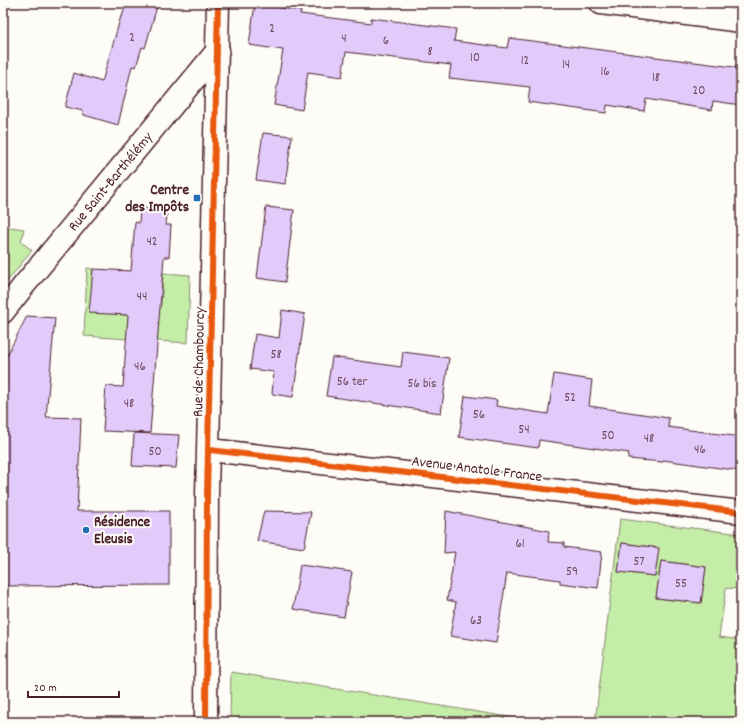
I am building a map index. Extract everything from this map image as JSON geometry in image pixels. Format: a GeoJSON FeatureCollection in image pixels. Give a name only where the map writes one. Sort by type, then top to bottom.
{"type":"FeatureCollection","features":[{"type":"Feature","properties":{"kind":"street","name":"Rue de Chambourcy"},"geometry":{"type":"LineString","coordinates":[[206,722],[207,503],[210,450],[218,3]]}},
{"type":"Feature","properties":{"kind":"street"},"geometry":{"type":"LineString","coordinates":[[601,3],[741,21]]}},
{"type":"Feature","properties":{"kind":"street","name":"Rue Saint-Barthélémy"},"geometry":{"type":"LineString","coordinates":[[3,312],[24,284],[218,50]]}},
{"type":"Feature","properties":{"kind":"street","name":"Avenue Anatole France"},"geometry":{"type":"LineString","coordinates":[[210,450],[741,512]]}},
{"type":"Feature","properties":{"kind":"green space"},"geometry":{"type":"Polygon","coordinates":[[[11,227],[24,229],[21,242],[32,250],[6,283],[3,281],[3,233],[11,227]]]}},
{"type":"Feature","properties":{"kind":"green space"},"geometry":{"type":"Polygon","coordinates":[[[87,268],[93,269],[92,282],[122,315],[154,317],[155,305],[161,305],[163,273],[190,275],[188,343],[84,336],[87,268]]]}},
{"type":"Feature","properties":{"kind":"green space"},"geometry":{"type":"Polygon","coordinates":[[[620,519],[741,534],[741,589],[726,588],[719,637],[741,640],[741,722],[595,722],[620,519]],[[622,543],[618,572],[655,576],[658,548],[622,543]],[[661,561],[656,598],[701,603],[706,567],[661,561]]]}},
{"type":"Feature","properties":{"kind":"green space"},"geometry":{"type":"Polygon","coordinates":[[[231,672],[540,722],[230,722],[231,672]]]}},
{"type":"Feature","properties":{"kind":"building"},"geometry":{"type":"Polygon","coordinates":[[[126,3],[158,3],[145,48],[142,47],[136,67],[132,66],[118,125],[84,115],[83,111],[65,107],[74,73],[102,82],[126,3]]]}},
{"type":"Feature","properties":{"kind":"building"},"geometry":{"type":"Polygon","coordinates":[[[255,4],[301,11],[300,14],[371,23],[371,18],[456,29],[454,41],[507,48],[509,38],[741,68],[741,105],[713,101],[712,110],[646,99],[644,111],[607,105],[606,113],[528,102],[530,87],[449,78],[451,65],[346,52],[342,77],[308,72],[302,110],[274,105],[283,50],[249,45],[255,4]]]}},
{"type":"Feature","properties":{"kind":"building"},"geometry":{"type":"Polygon","coordinates":[[[263,133],[292,136],[285,184],[256,180],[263,133]]]}},
{"type":"Feature","properties":{"kind":"building"},"geometry":{"type":"Polygon","coordinates":[[[266,207],[294,210],[285,282],[257,278],[266,207]]]}},
{"type":"Feature","properties":{"kind":"building"},"geometry":{"type":"Polygon","coordinates":[[[140,208],[167,211],[166,225],[171,225],[169,257],[164,257],[150,433],[103,431],[106,386],[123,387],[128,315],[89,313],[93,269],[131,271],[135,222],[139,223],[140,208]]]}},
{"type":"Feature","properties":{"kind":"building"},"geometry":{"type":"Polygon","coordinates":[[[282,310],[305,314],[293,397],[272,394],[274,372],[250,369],[255,334],[279,338],[282,310]]]}},
{"type":"Feature","properties":{"kind":"building","name":"Résidence Eleusis"},"geometry":{"type":"Polygon","coordinates":[[[27,316],[55,318],[46,417],[81,418],[77,511],[169,511],[169,585],[3,586],[3,363],[27,316]]]}},
{"type":"Feature","properties":{"kind":"building"},"geometry":{"type":"Polygon","coordinates":[[[403,352],[449,358],[441,413],[326,396],[332,357],[401,367],[403,352]]]}},
{"type":"Feature","properties":{"kind":"building"},"geometry":{"type":"Polygon","coordinates":[[[554,374],[592,380],[589,406],[669,418],[668,427],[741,437],[741,471],[663,460],[663,462],[628,459],[629,453],[539,440],[538,448],[459,437],[465,396],[497,400],[496,406],[548,414],[554,374]]]}},
{"type":"Feature","properties":{"kind":"building"},"geometry":{"type":"Polygon","coordinates":[[[134,433],[179,435],[176,468],[132,466],[134,433]]]}},
{"type":"Feature","properties":{"kind":"building"},"geometry":{"type":"Polygon","coordinates":[[[264,511],[311,512],[304,548],[257,541],[264,511]]]}},
{"type":"Feature","properties":{"kind":"building"},"geometry":{"type":"Polygon","coordinates":[[[446,511],[549,531],[548,542],[564,543],[564,547],[602,552],[598,588],[560,583],[560,580],[507,573],[496,643],[450,636],[456,602],[447,600],[455,552],[444,553],[446,511]]]}},
{"type":"Feature","properties":{"kind":"building"},"geometry":{"type":"Polygon","coordinates":[[[622,543],[659,548],[655,576],[618,572],[622,543]]]}},
{"type":"Feature","properties":{"kind":"building"},"geometry":{"type":"Polygon","coordinates":[[[661,561],[706,567],[701,603],[656,598],[661,561]]]}},
{"type":"Feature","properties":{"kind":"building"},"geometry":{"type":"Polygon","coordinates":[[[300,565],[352,572],[344,617],[293,609],[300,565]]]}},
{"type":"Feature","properties":{"kind":"cycle path"},"geometry":{"type":"LineString","coordinates":[[206,722],[207,495],[218,3]]}},
{"type":"Feature","properties":{"kind":"cycle path"},"geometry":{"type":"LineString","coordinates":[[210,450],[741,512]]}},
{"type":"Feature","properties":{"kind":"place","name":"Centre des Impôts"},"geometry":{"type":"Point","coordinates":[197,198]}},
{"type":"Feature","properties":{"kind":"place","name":"Résidence Eleusis"},"geometry":{"type":"Point","coordinates":[86,530]}}]}
